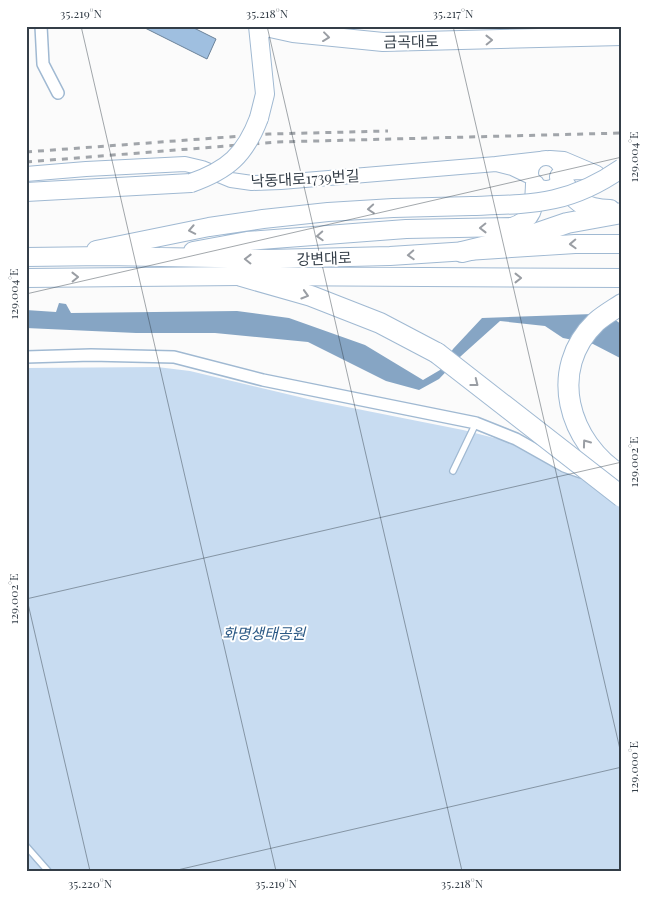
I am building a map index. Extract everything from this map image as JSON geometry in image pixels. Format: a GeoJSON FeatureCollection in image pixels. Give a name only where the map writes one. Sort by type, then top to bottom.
{"type":"FeatureCollection","features":[{"type":"Feature","properties":{"kind":"highway"},"geometry":{"type":"LineString","coordinates":[[561,175],[572,194],[586,206],[622,212]]}},
{"type":"Feature","properties":{"kind":"highway"},"geometry":{"type":"LineString","coordinates":[[462,252],[567,223],[622,212]]}},
{"type":"Feature","properties":{"kind":"highway"},"geometry":{"type":"LineString","coordinates":[[242,276],[311,296],[380,323],[437,353],[622,497]]}},
{"type":"Feature","properties":{"kind":"highway"},"geometry":{"type":"LineString","coordinates":[[622,304],[596,322],[583,338],[570,369],[568,388],[569,402],[580,434],[597,457],[622,476]]}},
{"type":"Feature","properties":{"kind":"main road","name":"금곡대로"},"geometry":{"type":"LineString","coordinates":[[260,26],[293,34],[383,42],[622,36]]}},
{"type":"Feature","properties":{"kind":"main road"},"geometry":{"type":"LineString","coordinates":[[26,192],[191,183],[208,177],[226,167],[236,158],[250,139],[259,118],[265,94],[260,26]]}},
{"type":"Feature","properties":{"kind":"main road"},"geometry":{"type":"LineString","coordinates":[[71,256],[119,244],[263,219],[384,208],[524,204],[563,197],[586,190],[622,168]]}},
{"type":"Feature","properties":{"kind":"main road"},"geometry":{"type":"LineString","coordinates":[[167,258],[207,247],[247,241],[406,229],[512,228],[529,218],[534,208],[533,181]]}},
{"type":"Feature","properties":{"kind":"main road","name":"강변대로"},"geometry":{"type":"LineString","coordinates":[[26,257],[269,259],[462,252],[575,244],[622,244]]}},
{"type":"Feature","properties":{"kind":"main road","name":"강변대로"},"geometry":{"type":"LineString","coordinates":[[26,278],[242,276],[622,278]]}},
{"type":"Feature","properties":{"kind":"street"},"geometry":{"type":"LineString","coordinates":[[41,26],[43,64],[58,93]]}},
{"type":"Feature","properties":{"kind":"street"},"geometry":{"type":"LineString","coordinates":[[496,164],[512,168],[541,188],[550,188],[558,183],[561,175],[558,164],[545,159],[532,166],[533,181]]}},
{"type":"Feature","properties":{"kind":"street","name":"낙동대로1739번길"},"geometry":{"type":"LineString","coordinates":[[26,174],[185,164],[202,168],[231,180],[252,183],[545,159],[564,159],[597,172]]}},
{"type":"Feature","properties":{"kind":"street"},"geometry":{"type":"LineString","coordinates":[[561,175],[577,172],[597,172],[622,180]]}},
{"type":"Feature","properties":{"kind":"street"},"geometry":{"type":"LineString","coordinates":[[26,357],[91,355],[174,357],[263,380],[476,423],[516,439],[564,466],[622,486]]}},
{"type":"Feature","properties":{"kind":"lane"},"geometry":{"type":"LineString","coordinates":[[453,471],[476,423]]}},
{"type":"Feature","properties":{"kind":"lane"},"geometry":{"type":"LineString","coordinates":[[26,846],[48,871]]}},
{"type":"Feature","properties":{"kind":"green space","name":"화명생태공원"},"geometry":{"type":"Polygon","coordinates":[[[157,367],[190,371],[312,400],[463,430],[518,444],[560,472],[622,491],[622,871],[29,871],[26,868],[26,368],[157,367]]]}},
{"type":"Feature","properties":{"kind":"shaded area"},"geometry":{"type":"Polygon","coordinates":[[[59,303],[66,304],[71,313],[237,311],[289,318],[365,345],[423,380],[440,370],[453,349],[482,318],[593,314],[613,318],[622,325],[622,359],[593,344],[563,338],[545,326],[500,321],[461,356],[439,379],[419,390],[386,381],[308,342],[215,333],[136,333],[26,328],[26,310],[56,312],[59,303]]]}},
{"type":"Feature","properties":{"kind":"building"},"geometry":{"type":"Polygon","coordinates":[[[141,26],[190,26],[216,39],[207,59],[141,26]]]}},
{"type":"Feature","properties":{"kind":"railway"},"geometry":{"type":"LineString","coordinates":[[26,152],[269,134],[388,131]]}},
{"type":"Feature","properties":{"kind":"railway"},"geometry":{"type":"LineString","coordinates":[[26,162],[277,142],[622,133]]}}]}
